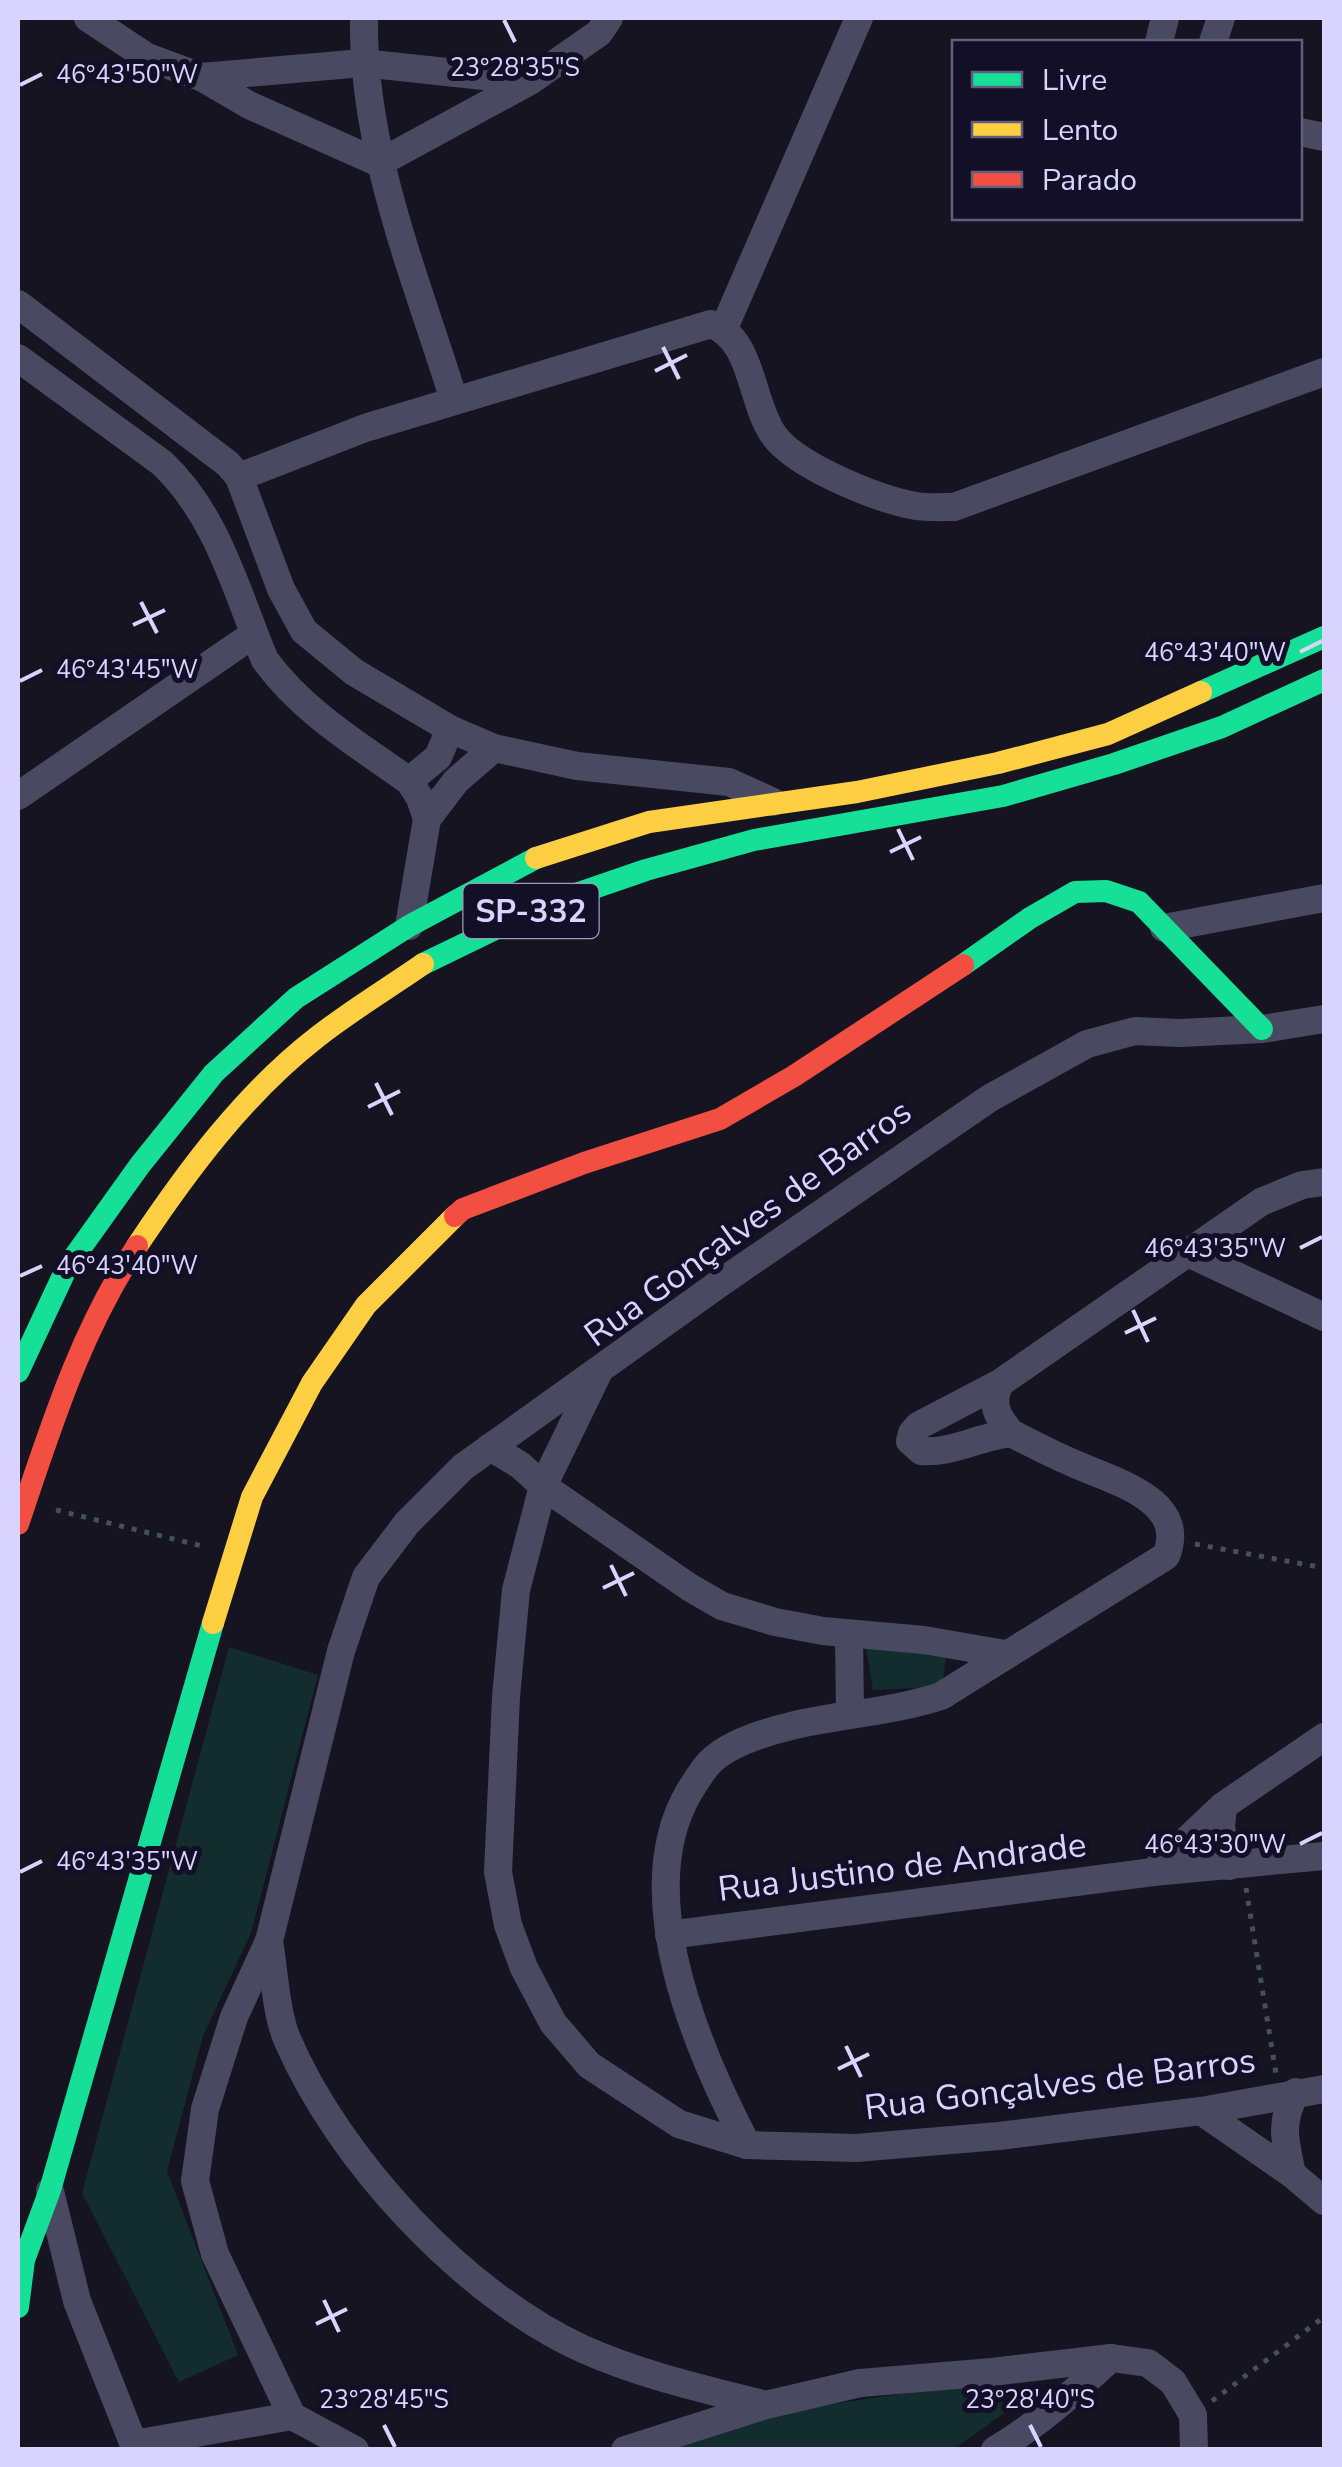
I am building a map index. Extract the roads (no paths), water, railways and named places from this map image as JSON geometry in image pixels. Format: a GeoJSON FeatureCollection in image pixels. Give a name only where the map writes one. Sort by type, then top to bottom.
{"type":"FeatureCollection","features":[{"type":"Feature","properties":{"kind":"main road","name":"SP-332"},"geometry":{"type":"LineString","coordinates":[[18,1372],[67,1268],[140,1165],[214,1073],[296,998],[410,926],[543,854],[648,822],[857,792],[980,767],[1108,734],[1324,637]]}},
{"type":"Feature","properties":{"kind":"main road","name":"SP-332"},"geometry":{"type":"LineString","coordinates":[[21,1513],[72,1366],[114,1282],[182,1178],[250,1100],[314,1039],[433,957],[547,904],[646,870],[754,840],[1003,796],[1222,727],[1324,680]]}},
{"type":"Feature","properties":{"kind":"main road"},"geometry":{"type":"LineString","coordinates":[[18,2307],[24,2260],[50,2190],[252,1497],[312,1383],[366,1305],[463,1208],[584,1162],[720,1119],[868,1029],[1030,918],[1075,892],[1106,891],[1138,902],[1262,1029]]}},
{"type":"Feature","properties":{"kind":"street"},"geometry":{"type":"LineString","coordinates":[[88,18],[147,57],[201,77],[249,105],[380,163]]}},
{"type":"Feature","properties":{"kind":"street"},"geometry":{"type":"LineString","coordinates":[[364,18],[364,62],[380,163],[454,400]]}},
{"type":"Feature","properties":{"kind":"street"},"geometry":{"type":"LineString","coordinates":[[380,163],[530,81],[599,33],[610,18]]}},
{"type":"Feature","properties":{"kind":"street"},"geometry":{"type":"LineString","coordinates":[[724,328],[859,18]]}},
{"type":"Feature","properties":{"kind":"street"},"geometry":{"type":"LineString","coordinates":[[201,77],[364,62],[530,81]]}},
{"type":"Feature","properties":{"kind":"street"},"geometry":{"type":"LineString","coordinates":[[18,304],[214,452],[239,477],[281,589],[304,631],[354,672],[450,728],[494,748],[577,766],[730,782],[774,803]]}},
{"type":"Feature","properties":{"kind":"street"},"geometry":{"type":"LineString","coordinates":[[239,477],[365,428],[711,324],[724,328],[736,339],[773,434],[798,459],[837,479],[916,506],[954,507],[1324,372]]}},
{"type":"Feature","properties":{"kind":"street"},"geometry":{"type":"LineString","coordinates":[[18,358],[180,480],[207,519],[265,660],[307,710],[409,781],[427,819],[410,926]]}},
{"type":"Feature","properties":{"kind":"street"},"geometry":{"type":"LineString","coordinates":[[18,796],[254,634]]}},
{"type":"Feature","properties":{"kind":"street"},"geometry":{"type":"LineString","coordinates":[[409,781],[438,757],[450,728]]}},
{"type":"Feature","properties":{"kind":"street"},"geometry":{"type":"LineString","coordinates":[[427,819],[456,781],[494,748]]}},
{"type":"Feature","properties":{"kind":"street"},"geometry":{"type":"LineString","coordinates":[[1164,928],[1324,898]]}},
{"type":"Feature","properties":{"kind":"street","name":"Rua Gonçalves de Barros"},"geometry":{"type":"LineString","coordinates":[[1324,1020],[1262,1029],[1180,1033],[1134,1030],[1087,1044],[990,1098],[599,1372],[543,1486],[516,1590],[506,1698],[498,1872],[508,1925],[524,1968],[554,2023],[589,2065],[680,2124],[747,2146],[856,2148],[999,2136],[1202,2111],[1324,2088]]}},
{"type":"Feature","properties":{"kind":"street"},"geometry":{"type":"LineString","coordinates":[[747,2146],[703,2055],[678,1978],[669,1935],[668,1861],[674,1826],[710,1759],[738,1744],[792,1725],[908,1706],[941,1696],[1166,1556],[1172,1540],[1168,1522],[1134,1488],[1011,1434],[921,1452],[910,1440],[912,1433],[918,1426],[1000,1383],[1260,1202],[1302,1185],[1324,1182]]}},
{"type":"Feature","properties":{"kind":"street"},"geometry":{"type":"LineString","coordinates":[[1188,1253],[1324,1317]]}},
{"type":"Feature","properties":{"kind":"street"},"geometry":{"type":"LineString","coordinates":[[354,2450],[292,2416],[215,2254],[195,2181],[206,2109],[234,2016],[269,1941],[341,1652],[366,1577],[407,1523],[463,1468],[599,1372]]}},
{"type":"Feature","properties":{"kind":"street"},"geometry":{"type":"LineString","coordinates":[[1000,1383],[993,1398],[994,1408],[1011,1434]]}},
{"type":"Feature","properties":{"kind":"street"},"geometry":{"type":"LineString","coordinates":[[490,1447],[688,1588],[722,1606],[775,1622],[849,1635],[924,1640],[1005,1654]]}},
{"type":"Feature","properties":{"kind":"street"},"geometry":{"type":"LineString","coordinates":[[849,1635],[850,1713]]}},
{"type":"Feature","properties":{"kind":"street"},"geometry":{"type":"LineString","coordinates":[[1154,1872],[1223,1806],[1324,1737]]}},
{"type":"Feature","properties":{"kind":"street"},"geometry":{"type":"LineString","coordinates":[[1223,1806],[1221,1827],[1236,1865]]}},
{"type":"Feature","properties":{"kind":"street","name":"Rua Justino de Andrade"},"geometry":{"type":"LineString","coordinates":[[669,1935],[1154,1872],[1324,1856]]}},
{"type":"Feature","properties":{"kind":"street"},"geometry":{"type":"LineString","coordinates":[[269,1941],[286,2036],[325,2108],[368,2172],[436,2248],[510,2305],[580,2348],[644,2373],[766,2405]]}},
{"type":"Feature","properties":{"kind":"street"},"geometry":{"type":"LineString","coordinates":[[234,2016],[260,2019],[286,2036]]}},
{"type":"Feature","properties":{"kind":"street"},"geometry":{"type":"LineString","coordinates":[[1288,2094],[1284,2130],[1292,2174]]}},
{"type":"Feature","properties":{"kind":"street"},"geometry":{"type":"LineString","coordinates":[[1202,2111],[1324,2201]]}},
{"type":"Feature","properties":{"kind":"street"},"geometry":{"type":"LineString","coordinates":[[50,2190],[77,2300],[135,2447],[292,2416]]}},
{"type":"Feature","properties":{"kind":"street"},"geometry":{"type":"LineString","coordinates":[[994,2450],[1059,2406],[1111,2358]]}},
{"type":"Feature","properties":{"kind":"street"},"geometry":{"type":"LineString","coordinates":[[625,2450],[766,2405],[860,2383],[1111,2358],[1148,2363],[1173,2382],[1193,2415],[1194,2450]]}}]}
